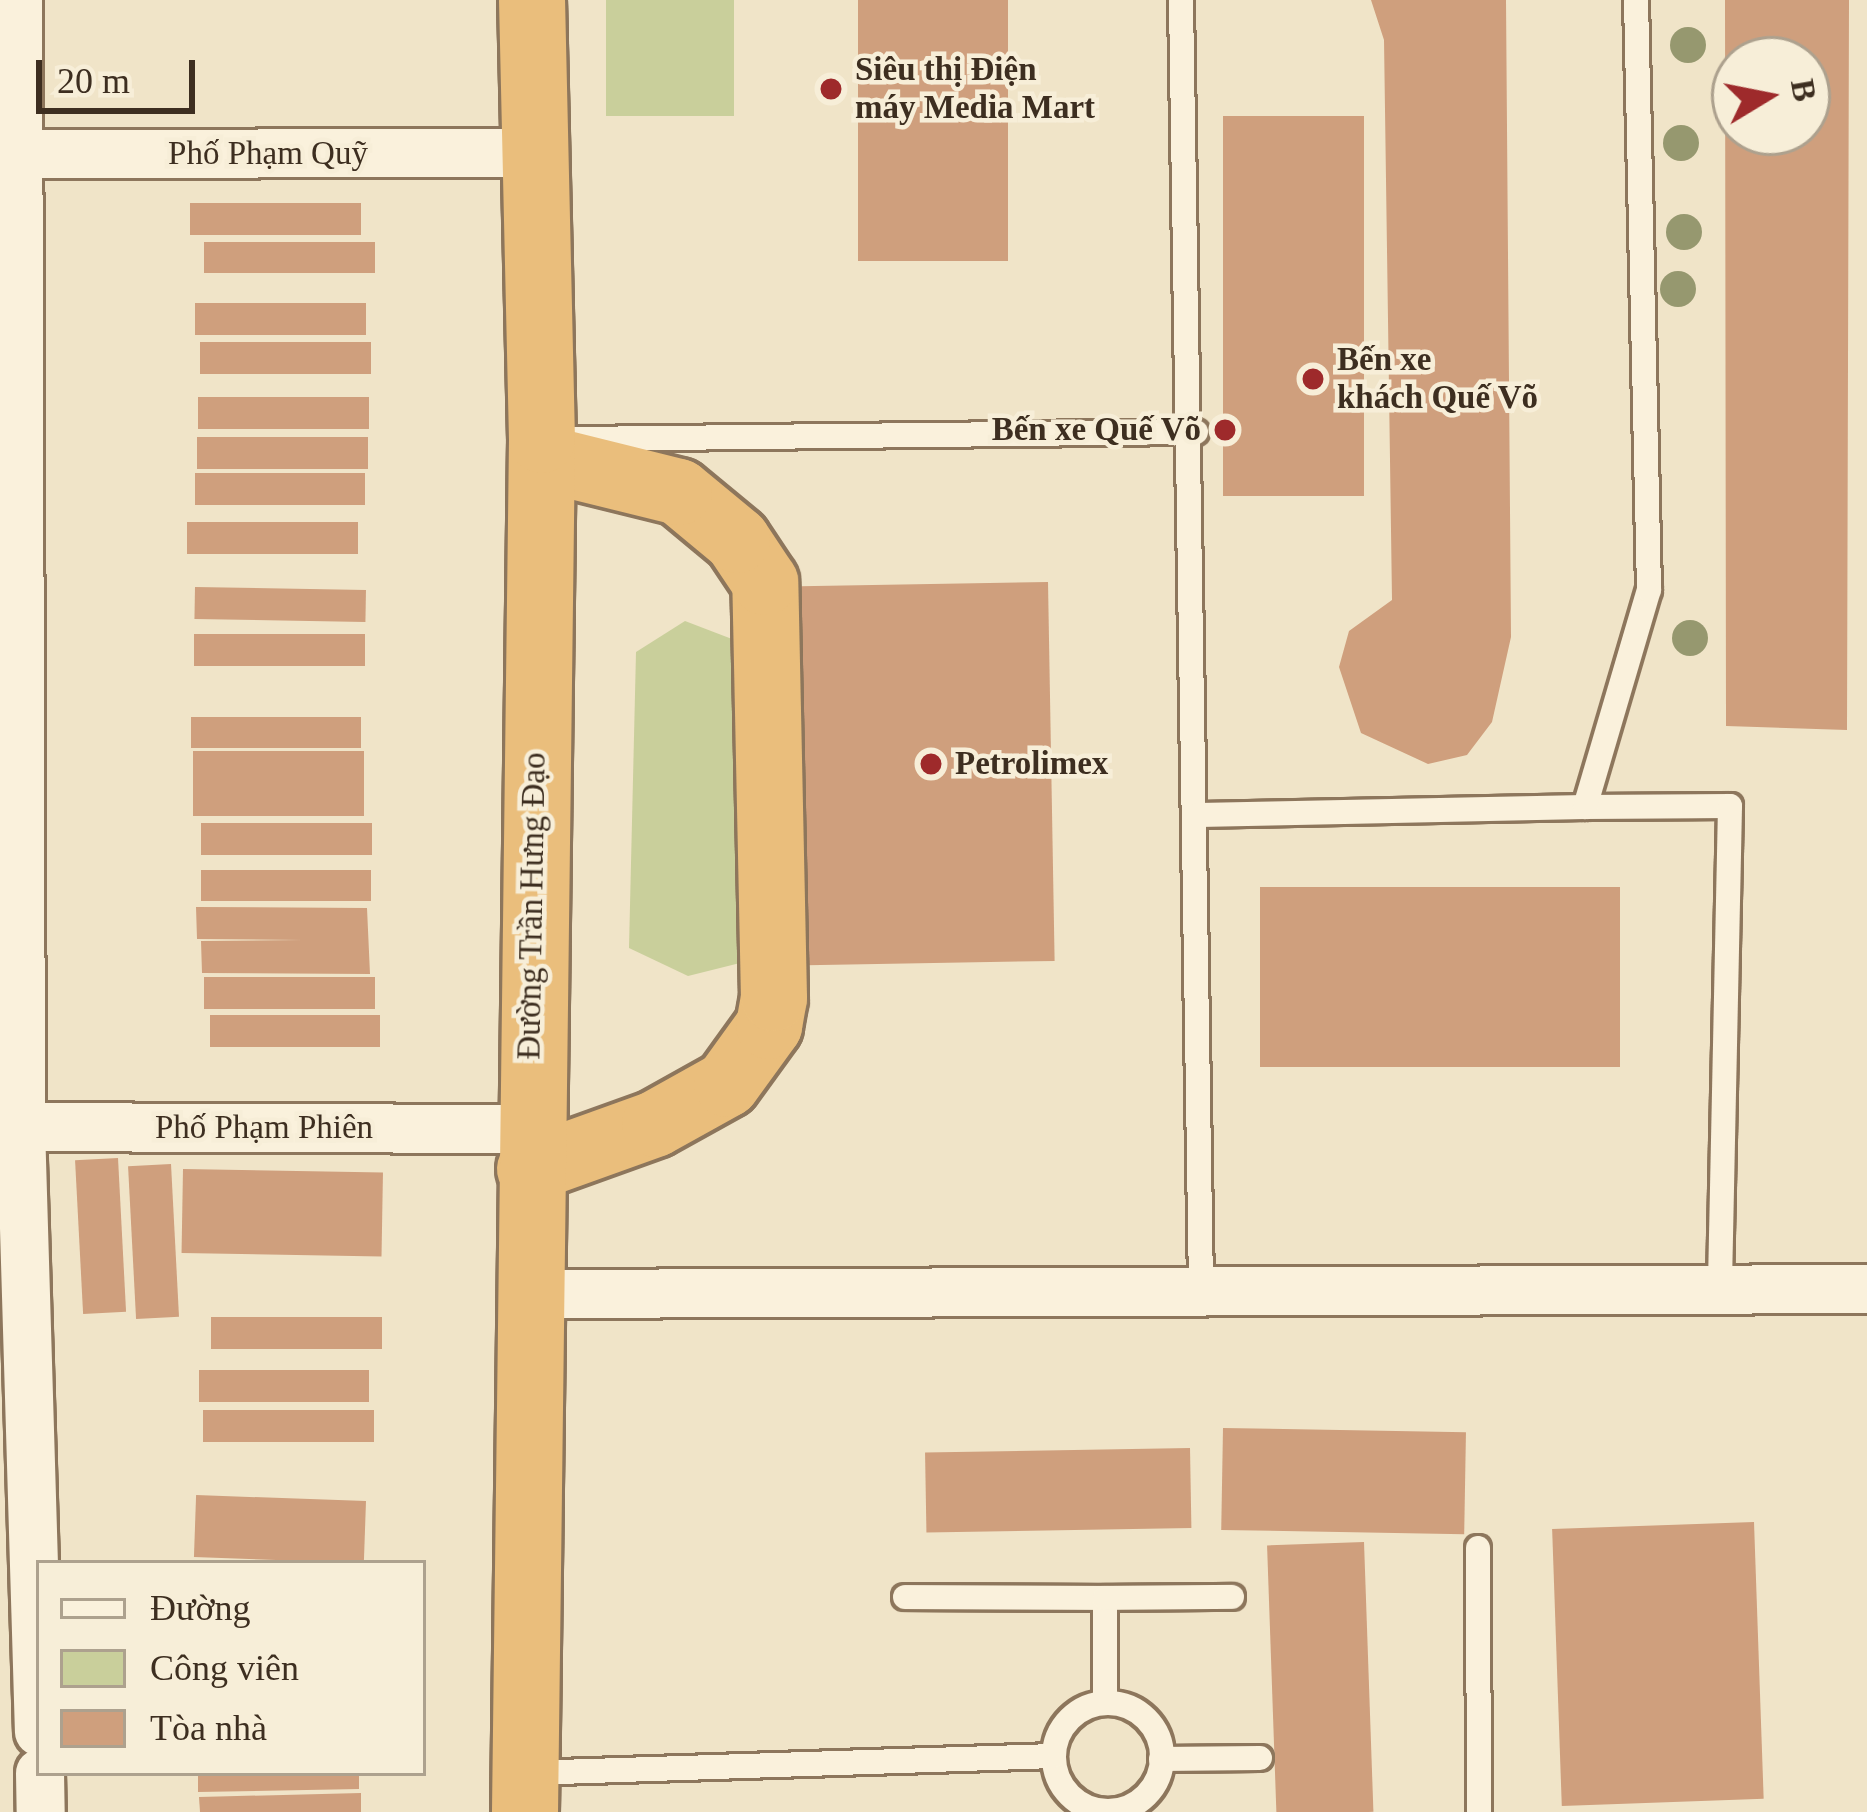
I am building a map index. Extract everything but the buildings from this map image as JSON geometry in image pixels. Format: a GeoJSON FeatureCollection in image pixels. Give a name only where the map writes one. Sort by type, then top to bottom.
{"type":"FeatureCollection","features":[{"type":"Feature","properties":{"kind":"highway","name":"Đường Trần Hưng Đạo"},"geometry":{"type":"LineString","coordinates":[[526,1792],[526,1294],[542,449],[532,0]]}},
{"type":"Feature","properties":{"kind":"highway"},"geometry":{"type":"LineString","coordinates":[[529,1149],[655,1124],[727,1084],[769,1026],[774,998],[765,582],[713,515],[679,492],[542,449]]}},
{"type":"Feature","properties":{"kind":"street"},"geometry":{"type":"LineString","coordinates":[[18,0],[10,154],[10,1127],[36,1669]]}},
{"type":"Feature","properties":{"kind":"street","name":"Phố Phạm Quỹ"},"geometry":{"type":"LineString","coordinates":[[10,154],[536,154]]}},
{"type":"Feature","properties":{"kind":"street","name":"Phố Phạm Phiên"},"geometry":{"type":"LineString","coordinates":[[10,1127],[529,1149]]}},
{"type":"Feature","properties":{"kind":"street"},"geometry":{"type":"LineString","coordinates":[[526,1294],[1867,1289]]}},
{"type":"Feature","properties":{"kind":"street"},"geometry":{"type":"LineString","coordinates":[[40,1776],[41,1812]]}},
{"type":"Feature","properties":{"kind":"lane"},"geometry":{"type":"LineString","coordinates":[[1181,0],[1196,432],[1201,1292]]}},
{"type":"Feature","properties":{"kind":"lane"},"geometry":{"type":"LineString","coordinates":[[1585,807],[1649,590],[1636,0]]}},
{"type":"Feature","properties":{"kind":"lane"},"geometry":{"type":"LineString","coordinates":[[542,449],[1196,432]]}},
{"type":"Feature","properties":{"kind":"lane"},"geometry":{"type":"LineString","coordinates":[[1199,814],[1730,806],[1720,1289]]}},
{"type":"Feature","properties":{"kind":"lane"},"geometry":{"type":"LineString","coordinates":[[1478,1548],[1479,1812]]}},
{"type":"Feature","properties":{"kind":"lane"},"geometry":{"type":"LineString","coordinates":[[905,1597],[1232,1598]]}},
{"type":"Feature","properties":{"kind":"lane"},"geometry":{"type":"LineString","coordinates":[[1105,1598],[1106,1702]]}},
{"type":"Feature","properties":{"kind":"lane"},"geometry":{"type":"LineString","coordinates":[[1106,1702],[1140,1713],[1161,1759],[1149,1791],[1111,1811],[1071,1796],[1054,1756],[1072,1715],[1106,1702]]}},
{"type":"Feature","properties":{"kind":"lane"},"geometry":{"type":"LineString","coordinates":[[526,1792],[1054,1756]]}},
{"type":"Feature","properties":{"kind":"lane"},"geometry":{"type":"LineString","coordinates":[[1161,1759],[1261,1758]]}},
{"type":"Feature","properties":{"kind":"green space"},"geometry":{"type":"Polygon","coordinates":[[[606,0],[734,0],[734,116],[606,116],[606,0]]]}},
{"type":"Feature","properties":{"kind":"green space"},"geometry":{"type":"Polygon","coordinates":[[[685,621],[745,644],[740,963],[688,976],[629,948],[636,652],[685,621]]]}},
{"type":"Feature","properties":{"kind":"place","name":"Siêu thị Điện máy Media Mart"},"geometry":{"type":"Point","coordinates":[831,89]}},
{"type":"Feature","properties":{"kind":"place","name":"Bến xe khách Quế Võ"},"geometry":{"type":"Point","coordinates":[1313,379]}},
{"type":"Feature","properties":{"kind":"place","name":"Bến xe Quế Võ"},"geometry":{"type":"Point","coordinates":[1225,430]}},
{"type":"Feature","properties":{"kind":"place","name":"Petrolimex"},"geometry":{"type":"Point","coordinates":[931,764]}}]}
